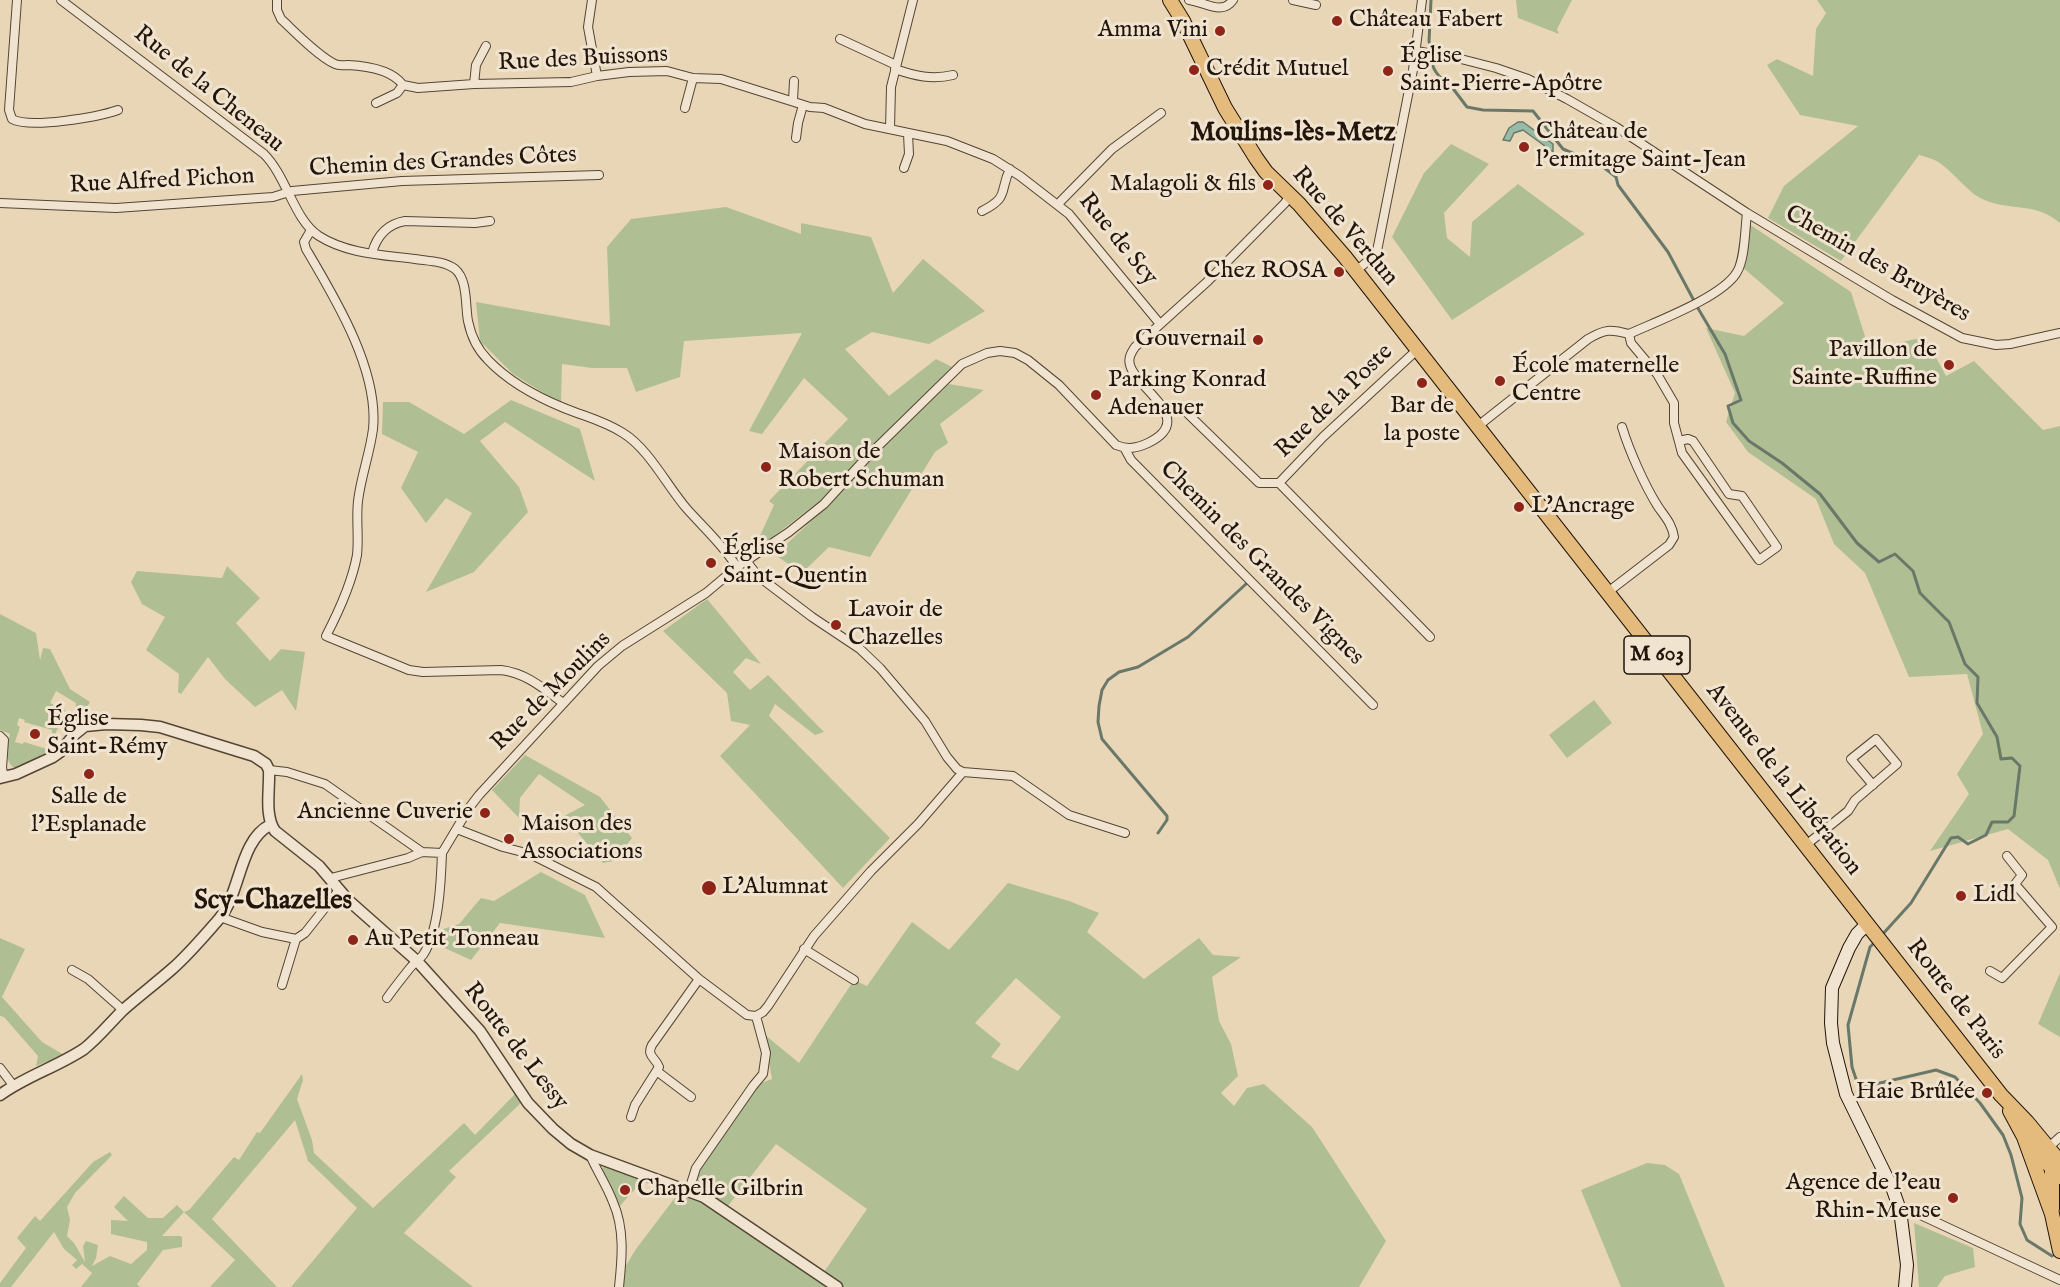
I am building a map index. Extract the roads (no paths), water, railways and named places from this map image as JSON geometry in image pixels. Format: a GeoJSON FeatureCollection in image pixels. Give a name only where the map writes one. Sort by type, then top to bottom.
{"type":"FeatureCollection","features":[{"type":"Feature","properties":{"kind":"main road","name":"Rue de Verdun"},"geometry":{"type":"LineString","coordinates":[[1180,1],[1216,92],[1266,172],[1333,241],[1418,349]]}},
{"type":"Feature","properties":{"kind":"main road","name":"Avenue de la Libération"},"geometry":{"type":"LineString","coordinates":[[1418,349],[1868,925]]}},
{"type":"Feature","properties":{"kind":"main road","name":"Route de Paris"},"geometry":{"type":"LineString","coordinates":[[1868,925],[2005,1101],[2049,1148],[2058,1169]]}},
{"type":"Feature","properties":{"kind":"main road"},"geometry":{"type":"LineString","coordinates":[[1868,925],[1857,934],[1832,988],[1830,1004],[1832,1033],[1840,1076],[1848,1101],[1893,1190],[1900,1210],[1907,1265],[1905,1287]]}},
{"type":"Feature","properties":{"kind":"main road","name":"Route de Paris"},"geometry":{"type":"LineString","coordinates":[[2005,1101],[2024,1137],[2058,1169]]}},
{"type":"Feature","properties":{"kind":"main road"},"geometry":{"type":"LineString","coordinates":[[2024,1137],[2052,1214],[2060,1251]]}},
{"type":"Feature","properties":{"kind":"main road"},"geometry":{"type":"LineString","coordinates":[[2052,1214],[2058,1169]]}},
{"type":"Feature","properties":{"kind":"street"},"geometry":{"type":"LineString","coordinates":[[17,0],[9,110],[12,119],[19,122],[39,123],[103,116],[118,110]]}},
{"type":"Feature","properties":{"kind":"street","name":"Rue de la Cheneau"},"geometry":{"type":"LineString","coordinates":[[61,0],[264,154],[275,165],[303,220],[311,230]]}},
{"type":"Feature","properties":{"kind":"street"},"geometry":{"type":"LineString","coordinates":[[277,0],[277,10],[281,19],[337,66],[349,65],[387,72],[397,77],[403,85],[397,93],[376,103]]}},
{"type":"Feature","properties":{"kind":"street"},"geometry":{"type":"LineString","coordinates":[[592,0],[588,27],[597,76]]}},
{"type":"Feature","properties":{"kind":"street"},"geometry":{"type":"LineString","coordinates":[[890,129],[891,87],[913,0]]}},
{"type":"Feature","properties":{"kind":"street"},"geometry":{"type":"LineString","coordinates":[[1180,1],[1219,9],[1225,8],[1233,0]]}},
{"type":"Feature","properties":{"kind":"street"},"geometry":{"type":"LineString","coordinates":[[1293,0],[1316,5]]}},
{"type":"Feature","properties":{"kind":"street"},"geometry":{"type":"LineString","coordinates":[[1356,271],[1377,251],[1416,51],[1422,0]]}},
{"type":"Feature","properties":{"kind":"street"},"geometry":{"type":"LineString","coordinates":[[840,39],[896,67],[922,77],[938,78],[953,75]]}},
{"type":"Feature","properties":{"kind":"street","name":"Rue des Buissons"},"geometry":{"type":"LineString","coordinates":[[474,84],[476,66],[486,46]]}},
{"type":"Feature","properties":{"kind":"street","name":"Chemin des Bruyères"},"geometry":{"type":"LineString","coordinates":[[1416,51],[1496,68],[1528,79],[1567,99],[1616,127],[1747,213],[1962,338],[1996,345],[2060,333]]}},
{"type":"Feature","properties":{"kind":"street","name":"Rue des Buissons"},"geometry":{"type":"LineString","coordinates":[[403,85],[418,88],[474,84],[571,82],[629,72],[667,71],[693,78],[722,79],[803,105],[824,108],[865,124],[947,141],[993,159],[1058,204]]}},
{"type":"Feature","properties":{"kind":"street","name":"Rue des Buissons"},"geometry":{"type":"LineString","coordinates":[[685,108],[693,78]]}},
{"type":"Feature","properties":{"kind":"street"},"geometry":{"type":"LineString","coordinates":[[793,101],[794,81]]}},
{"type":"Feature","properties":{"kind":"street"},"geometry":{"type":"LineString","coordinates":[[796,138],[803,105]]}},
{"type":"Feature","properties":{"kind":"street","name":"Rue de Scy"},"geometry":{"type":"LineString","coordinates":[[1160,324],[1069,214],[1058,204],[1112,149],[1161,113]]}},
{"type":"Feature","properties":{"kind":"street"},"geometry":{"type":"LineString","coordinates":[[904,168],[909,154],[908,134]]}},
{"type":"Feature","properties":{"kind":"street"},"geometry":{"type":"LineString","coordinates":[[982,211],[994,204],[1004,191],[1010,169]]}},
{"type":"Feature","properties":{"kind":"street","name":"Chemin des Grandes Côtes"},"geometry":{"type":"LineString","coordinates":[[289,192],[402,181],[599,175]]}},
{"type":"Feature","properties":{"kind":"street","name":"Rue Alfred Pichon"},"geometry":{"type":"LineString","coordinates":[[0,203],[116,208],[273,196],[289,192]]}},
{"type":"Feature","properties":{"kind":"street"},"geometry":{"type":"LineString","coordinates":[[1125,448],[1141,446],[1152,441],[1167,423],[1165,411],[1133,371],[1130,360],[1135,347],[1208,281],[1285,203],[1290,195]]}},
{"type":"Feature","properties":{"kind":"street"},"geometry":{"type":"LineString","coordinates":[[1478,426],[1588,339],[1602,331],[1611,330],[1629,334],[1701,301],[1731,280],[1738,272],[1741,260],[1747,213]]}},
{"type":"Feature","properties":{"kind":"street"},"geometry":{"type":"LineString","coordinates":[[372,253],[381,234],[395,223],[405,220],[475,224],[490,221]]}},
{"type":"Feature","properties":{"kind":"street"},"geometry":{"type":"LineString","coordinates":[[563,703],[528,678],[513,672],[409,670],[326,636],[342,601],[355,561],[358,504],[373,430],[374,408],[361,360],[343,313],[306,249],[304,242],[311,230],[336,244],[372,253],[437,262],[454,269],[463,282],[470,332],[474,344],[481,353],[508,377],[536,396],[600,421],[625,434],[636,443],[686,508],[730,556],[737,567]]}},
{"type":"Feature","properties":{"kind":"street"},"geometry":{"type":"LineString","coordinates":[[1629,334],[1631,343],[1657,374],[1674,403],[1674,423],[1682,453],[1759,560],[1777,547],[1742,496],[1729,494],[1693,441],[1688,439],[1679,441]]}},
{"type":"Feature","properties":{"kind":"street","name":"Rue de la Poste"},"geometry":{"type":"LineString","coordinates":[[1279,483],[1323,437],[1418,349]]}},
{"type":"Feature","properties":{"kind":"street","name":"Rue de Moulins"},"geometry":{"type":"LineString","coordinates":[[442,853],[479,795],[598,666],[622,646],[706,593],[737,567],[789,532],[824,504],[867,457],[962,364],[987,353],[1000,351],[1015,353],[1028,360],[1065,391],[1111,440],[1125,448]]}},
{"type":"Feature","properties":{"kind":"street"},"geometry":{"type":"LineString","coordinates":[[1165,411],[1176,407],[1185,411],[1259,483],[1279,483],[1430,637]]}},
{"type":"Feature","properties":{"kind":"street"},"geometry":{"type":"LineString","coordinates":[[1608,592],[1669,545],[1674,537],[1672,528],[1657,505],[1626,441],[1622,427]]}},
{"type":"Feature","properties":{"kind":"street","name":"Chemin des Grandes Vignes"},"geometry":{"type":"LineString","coordinates":[[1125,448],[1127,454],[1139,468],[1373,705]]}},
{"type":"Feature","properties":{"kind":"street"},"geometry":{"type":"LineString","coordinates":[[747,562],[758,576],[860,650],[880,668],[925,721],[946,757],[957,769],[963,772],[1013,776],[1069,815],[1125,833]]}},
{"type":"Feature","properties":{"kind":"street"},"geometry":{"type":"LineString","coordinates":[[0,736],[4,740],[2,777],[16,774],[60,752],[85,726],[133,724],[160,727],[232,748],[260,759],[269,770],[270,825],[264,828],[253,841],[233,895],[220,917],[172,969],[123,1010],[86,1047],[57,1065],[13,1085],[0,1095]]}},
{"type":"Feature","properties":{"kind":"street"},"geometry":{"type":"LineString","coordinates":[[1806,845],[1848,811],[1855,800],[1898,764],[1876,739],[1851,759],[1873,784]]}},
{"type":"Feature","properties":{"kind":"street"},"geometry":{"type":"LineString","coordinates":[[269,770],[287,772],[325,784],[422,852]]}},
{"type":"Feature","properties":{"kind":"street"},"geometry":{"type":"LineString","coordinates":[[457,829],[503,847],[530,854],[596,887],[699,979],[739,1011],[747,1016],[756,1016],[768,1006],[804,949],[963,772]]}},
{"type":"Feature","properties":{"kind":"street","name":"Route de Lessy"},"geometry":{"type":"LineString","coordinates":[[270,825],[285,841],[319,866],[348,900],[417,961],[480,1031],[528,1103],[562,1137],[590,1155],[704,1197],[837,1287]]}},
{"type":"Feature","properties":{"kind":"street"},"geometry":{"type":"LineString","coordinates":[[331,878],[408,858],[422,852],[442,853],[442,881],[437,912],[426,949],[387,998]]}},
{"type":"Feature","properties":{"kind":"street"},"geometry":{"type":"LineString","coordinates":[[1990,971],[2002,978],[2052,927],[2014,884],[2022,875],[2007,856]]}},
{"type":"Feature","properties":{"kind":"street"},"geometry":{"type":"LineString","coordinates":[[282,985],[296,939],[305,933],[339,890]]}},
{"type":"Feature","properties":{"kind":"street"},"geometry":{"type":"LineString","coordinates":[[220,917],[262,932],[296,939]]}},
{"type":"Feature","properties":{"kind":"street"},"geometry":{"type":"LineString","coordinates":[[804,949],[854,980]]}},
{"type":"Feature","properties":{"kind":"street"},"geometry":{"type":"LineString","coordinates":[[72,970],[88,979],[123,1010]]}},
{"type":"Feature","properties":{"kind":"street"},"geometry":{"type":"LineString","coordinates":[[631,1117],[635,1105],[658,1072],[658,1064],[650,1055],[649,1050],[699,979]]}},
{"type":"Feature","properties":{"kind":"street"},"geometry":{"type":"LineString","coordinates":[[689,1190],[696,1167],[763,1074],[766,1053],[756,1016]]}},
{"type":"Feature","properties":{"kind":"street"},"geometry":{"type":"LineString","coordinates":[[0,1068],[13,1085]]}},
{"type":"Feature","properties":{"kind":"street"},"geometry":{"type":"LineString","coordinates":[[658,1072],[691,1097]]}},
{"type":"Feature","properties":{"kind":"street"},"geometry":{"type":"LineString","coordinates":[[2049,1148],[2060,1137]]}},
{"type":"Feature","properties":{"kind":"street"},"geometry":{"type":"LineString","coordinates":[[590,1155],[614,1202],[620,1221],[622,1261],[619,1287]]}},
{"type":"Feature","properties":{"kind":"street"},"geometry":{"type":"LineString","coordinates":[[1900,1210],[1912,1211],[2060,1280]]}},
{"type":"Feature","properties":{"kind":"waterway"},"geometry":{"type":"LineString","coordinates":[[1431,0],[1429,41],[1431,50]]}},
{"type":"Feature","properties":{"kind":"waterway"},"geometry":{"type":"LineString","coordinates":[[1431,58],[1436,72],[1448,82],[1467,107],[1483,110],[1533,111],[1563,149],[1602,166],[1616,177],[1618,185],[1668,252],[1725,354],[1741,400],[1728,406],[1733,423],[1749,441],[1782,463],[1820,494],[1857,543],[1879,562],[1895,554],[1913,571],[1920,593],[1949,622],[1965,664],[1978,677],[1977,703],[1997,737],[2001,759],[2012,758],[2020,766],[2014,816],[2008,822],[1992,822],[1986,835],[1968,844],[1958,837],[1951,838],[1911,903],[1881,936]]}},
{"type":"Feature","properties":{"kind":"waterway"},"geometry":{"type":"LineString","coordinates":[[1158,833],[1167,820],[1167,816],[1102,739],[1098,722],[1102,690],[1108,680],[1119,672],[1138,667],[1188,637],[1246,584]]}},
{"type":"Feature","properties":{"kind":"waterway"},"geometry":{"type":"LineString","coordinates":[[1877,940],[1870,947],[1848,1025],[1852,1067],[1858,1085],[1863,1087],[1936,1070],[1955,1077],[1980,1103],[2003,1135],[2011,1155],[2022,1198],[2020,1224],[2027,1240],[2052,1256]]}},
{"type":"Feature","properties":{"kind":"place","name":"Château Fabert"},"geometry":{"type":"Point","coordinates":[1337,21]}},
{"type":"Feature","properties":{"kind":"place","name":"Amma Vini"},"geometry":{"type":"Point","coordinates":[1220,31]}},
{"type":"Feature","properties":{"kind":"place","name":"Crédit Mutuel"},"geometry":{"type":"Point","coordinates":[1194,70]}},
{"type":"Feature","properties":{"kind":"place","name":"Église Saint-Pierre-Apôtre"},"geometry":{"type":"Point","coordinates":[1388,71]}},
{"type":"Feature","properties":{"kind":"place","name":"Château de l'ermitage Saint-Jean"},"geometry":{"type":"Point","coordinates":[1524,147]}},
{"type":"Feature","properties":{"kind":"place","name":"Malagoli & fils"},"geometry":{"type":"Point","coordinates":[1268,185]}},
{"type":"Feature","properties":{"kind":"place","name":"Chez ROSA"},"geometry":{"type":"Point","coordinates":[1339,272]}},
{"type":"Feature","properties":{"kind":"place","name":"Gouvernail"},"geometry":{"type":"Point","coordinates":[1258,340]}},
{"type":"Feature","properties":{"kind":"place","name":"Pavillon de Sainte-Ruffine"},"geometry":{"type":"Point","coordinates":[1949,365]}},
{"type":"Feature","properties":{"kind":"place","name":"École maternelle Centre"},"geometry":{"type":"Point","coordinates":[1500,381]}},
{"type":"Feature","properties":{"kind":"place","name":"Bar de la poste"},"geometry":{"type":"Point","coordinates":[1422,383]}},
{"type":"Feature","properties":{"kind":"place","name":"Parking Konrad Adenauer"},"geometry":{"type":"Point","coordinates":[1096,395]}},
{"type":"Feature","properties":{"kind":"place","name":"Maison de Robert Schuman"},"geometry":{"type":"Point","coordinates":[766,467]}},
{"type":"Feature","properties":{"kind":"place","name":"L'Ancrage"},"geometry":{"type":"Point","coordinates":[1519,507]}},
{"type":"Feature","properties":{"kind":"place","name":"Église Saint-Quentin"},"geometry":{"type":"Point","coordinates":[711,563]}},
{"type":"Feature","properties":{"kind":"place","name":"Lavoir de Chazelles"},"geometry":{"type":"Point","coordinates":[836,625]}},
{"type":"Feature","properties":{"kind":"place","name":"Église Saint-Rémy"},"geometry":{"type":"Point","coordinates":[35,734]}},
{"type":"Feature","properties":{"kind":"place","name":"Salle de l'Esplanade"},"geometry":{"type":"Point","coordinates":[89,774]}},
{"type":"Feature","properties":{"kind":"place","name":"Ancienne Cuverie"},"geometry":{"type":"Point","coordinates":[485,813]}},
{"type":"Feature","properties":{"kind":"place","name":"Maison des Associations"},"geometry":{"type":"Point","coordinates":[509,839]}},
{"type":"Feature","properties":{"kind":"place","name":"L'Alumnat"},"geometry":{"type":"Point","coordinates":[709,888]}},
{"type":"Feature","properties":{"kind":"place","name":"Lidl"},"geometry":{"type":"Point","coordinates":[1961,896]}},
{"type":"Feature","properties":{"kind":"place","name":"Au Petit Tonneau"},"geometry":{"type":"Point","coordinates":[353,940]}},
{"type":"Feature","properties":{"kind":"place","name":"Haie Brûlée"},"geometry":{"type":"Point","coordinates":[1987,1093]}},
{"type":"Feature","properties":{"kind":"place","name":"Chapelle Gilbrin"},"geometry":{"type":"Point","coordinates":[625,1190]}},
{"type":"Feature","properties":{"kind":"place","name":"Agence de l'eau Rhin-Meuse"},"geometry":{"type":"Point","coordinates":[1953,1198]}},
{"type":"Feature","properties":{"kind":"district","name":"Moulins-lès-Metz"},"geometry":{"type":"Point","coordinates":[1293,134]}},
{"type":"Feature","properties":{"kind":"district","name":"Scy-Chazelles"},"geometry":{"type":"Point","coordinates":[273,902]}}]}
